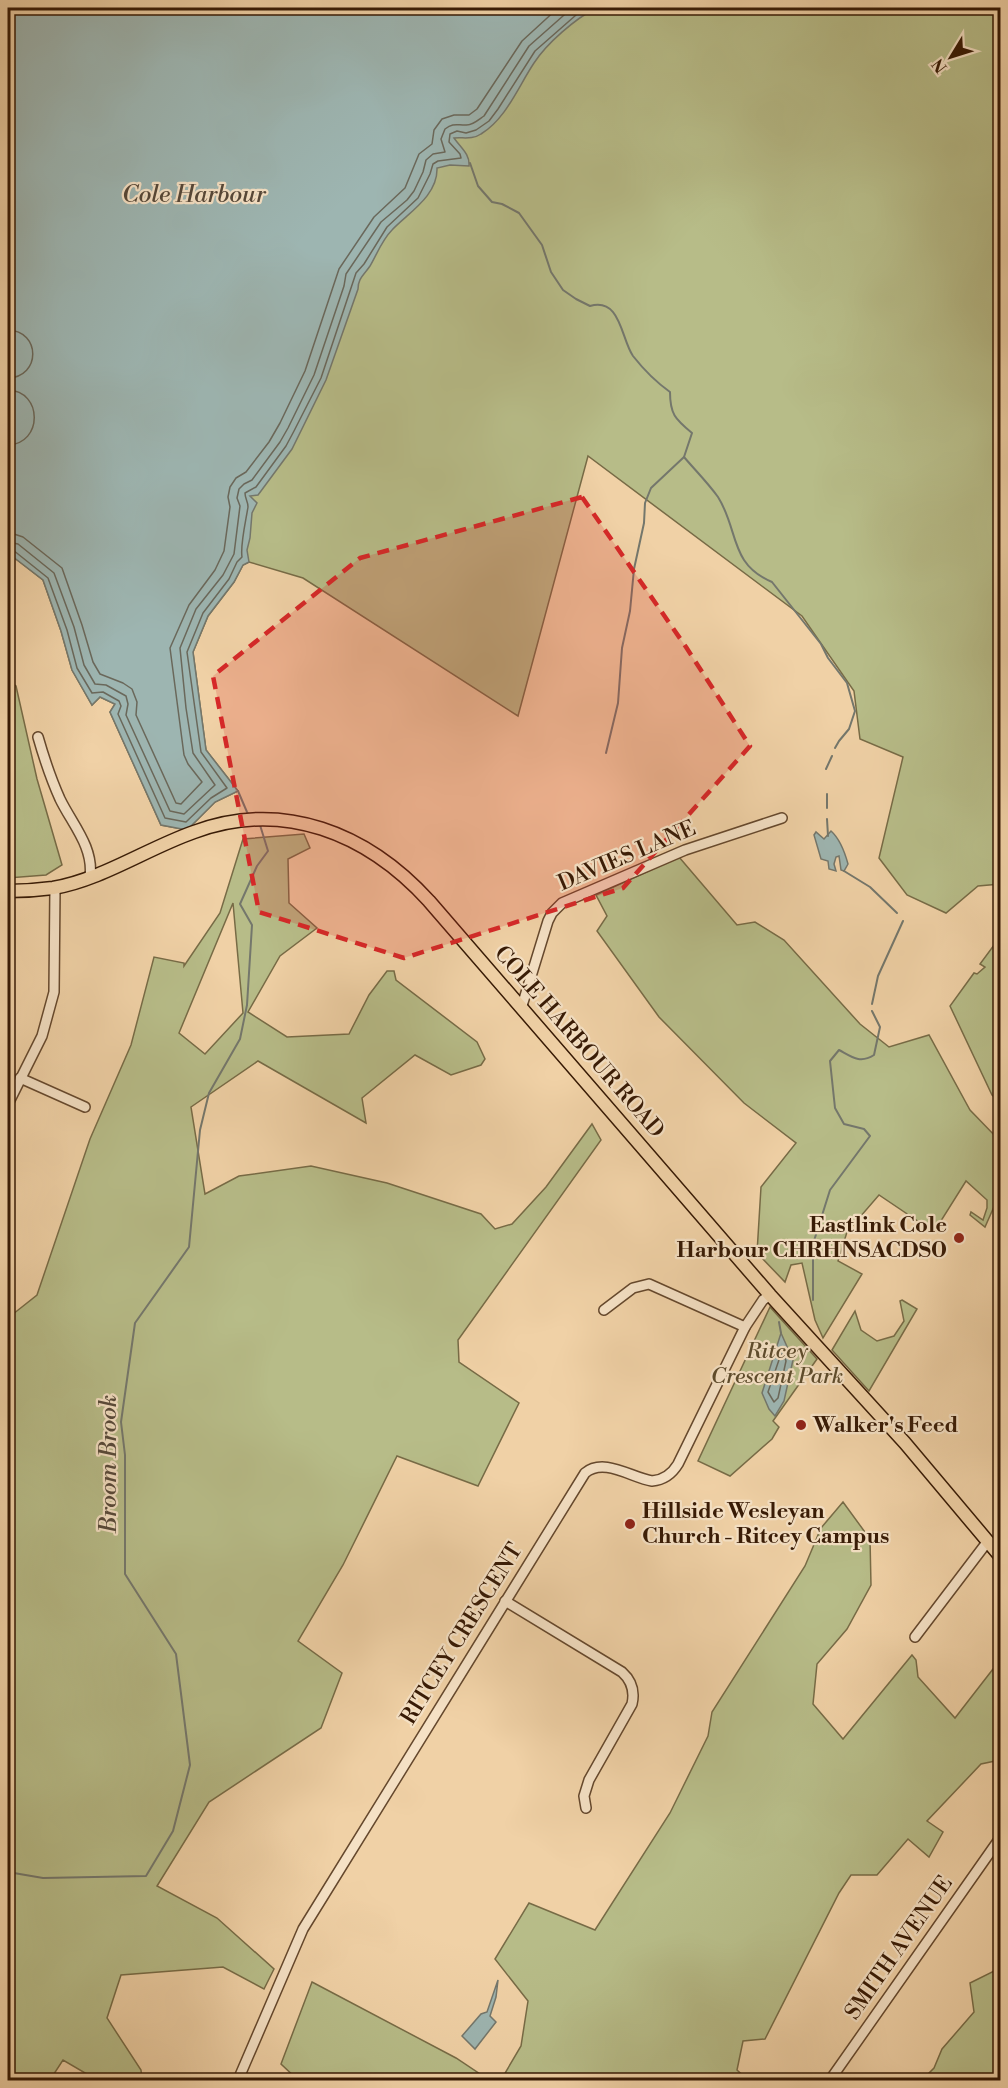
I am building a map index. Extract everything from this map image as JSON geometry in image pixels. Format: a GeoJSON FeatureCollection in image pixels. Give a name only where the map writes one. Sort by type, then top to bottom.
{"type":"FeatureCollection","features":[{"type":"Feature","properties":{"kind":"main road","name":"COLE HARBOUR ROAD"},"geometry":{"type":"LineString","coordinates":[[8,891],[55,888],[90,877],[183,836],[225,823],[271,819],[323,829],[370,850],[409,881],[770,1295],[905,1443],[1000,1556]]}},
{"type":"Feature","properties":{"kind":"street"},"geometry":{"type":"LineString","coordinates":[[38,736],[61,801],[88,850],[90,877]]}},
{"type":"Feature","properties":{"kind":"street","name":"DAVIES LANE"},"geometry":{"type":"LineString","coordinates":[[521,1009],[548,921],[562,903],[686,850],[782,818]]}},
{"type":"Feature","properties":{"kind":"street"},"geometry":{"type":"LineString","coordinates":[[8,1104],[42,1036],[54,992],[55,888]]}},
{"type":"Feature","properties":{"kind":"street"},"geometry":{"type":"LineString","coordinates":[[20,1078],[85,1107]]}},
{"type":"Feature","properties":{"kind":"street"},"geometry":{"type":"LineString","coordinates":[[604,1310],[633,1288],[649,1284],[745,1327]]}},
{"type":"Feature","properties":{"kind":"street","name":"RITCEY CRESCENT"},"geometry":{"type":"LineString","coordinates":[[238,2080],[303,1929],[586,1471],[606,1467],[652,1481],[662,1479],[673,1472],[745,1327],[763,1300],[770,1295]]}},
{"type":"Feature","properties":{"kind":"street"},"geometry":{"type":"LineString","coordinates":[[915,1637],[988,1541]]}},
{"type":"Feature","properties":{"kind":"street"},"geometry":{"type":"LineString","coordinates":[[505,1601],[622,1672],[631,1683],[632,1704],[588,1780],[584,1796],[586,1808]]}},
{"type":"Feature","properties":{"kind":"street","name":"SMITH AVENUE"},"geometry":{"type":"LineString","coordinates":[[830,2080],[1000,1838]]}},
{"type":"Feature","properties":{"kind":"highlighted area"},"geometry":{"type":"Polygon","coordinates":[[[582,497],[686,647],[750,746],[623,888],[404,958],[259,912],[213,676],[360,558],[582,497]]]}},
{"type":"Feature","properties":{"kind":"green space"},"geometry":{"type":"Polygon","coordinates":[[[8,8],[1000,8],[1000,884],[978,886],[946,913],[907,895],[879,858],[903,757],[860,739],[854,691],[802,616],[588,456],[518,716],[303,578],[249,562],[243,565],[234,582],[208,616],[193,652],[206,750],[238,791],[215,802],[187,830],[161,825],[110,712],[115,704],[100,697],[92,705],[72,670],[43,580],[8,553],[8,425],[13,419],[6,383],[9,351],[8,8]]]}},
{"type":"Feature","properties":{"kind":"green space"},"geometry":{"type":"Polygon","coordinates":[[[8,680],[16,686],[37,779],[62,865],[46,875],[8,878],[8,680]]]}},
{"type":"Feature","properties":{"kind":"green space"},"geometry":{"type":"Polygon","coordinates":[[[304,834],[310,848],[288,859],[289,903],[317,928],[280,956],[248,1012],[287,1037],[349,1034],[369,995],[387,971],[394,971],[396,980],[477,1042],[485,1059],[481,1065],[451,1075],[415,1055],[362,1098],[366,1123],[258,1061],[191,1107],[205,1194],[239,1176],[311,1166],[387,1183],[481,1214],[495,1229],[512,1224],[546,1187],[592,1124],[601,1140],[458,1340],[459,1362],[519,1403],[478,1486],[397,1456],[343,1565],[298,1641],[342,1673],[321,1728],[209,1802],[157,1886],[217,1918],[274,1969],[264,1989],[223,1967],[121,1975],[107,2018],[141,2070],[142,2080],[97,2080],[63,2060],[50,2080],[8,2080],[8,1407],[13,1372],[8,1358],[8,1318],[37,1295],[90,1139],[131,1045],[154,957],[184,963],[184,966],[220,913],[243,839],[304,834]],[[233,903],[179,1033],[205,1054],[243,1013],[233,903]]]}},
{"type":"Feature","properties":{"kind":"green space"},"geometry":{"type":"Polygon","coordinates":[[[679,857],[737,925],[755,922],[784,940],[860,1024],[889,1047],[929,1035],[970,1110],[1000,1141],[1000,1193],[985,1227],[970,1215],[971,1212],[983,1220],[987,1200],[966,1181],[934,1232],[879,1195],[847,1232],[838,1261],[862,1274],[823,1338],[815,1320],[802,1263],[791,1265],[785,1282],[757,1253],[761,1187],[796,1143],[744,1103],[659,1017],[597,931],[607,916],[596,895],[679,857]]]}},
{"type":"Feature","properties":{"kind":"green space"},"geometry":{"type":"Polygon","coordinates":[[[1000,937],[1000,1102],[992,1095],[950,1006],[974,973],[977,974],[985,967],[980,964],[1000,937]]]}},
{"type":"Feature","properties":{"kind":"green space"},"geometry":{"type":"Polygon","coordinates":[[[900,1301],[917,1309],[869,1391],[832,1350],[855,1311],[861,1330],[877,1341],[894,1336],[904,1321],[900,1301]]]}},
{"type":"Feature","properties":{"kind":"green space","name":"Ritcey Crescent Park"},"geometry":{"type":"Polygon","coordinates":[[[770,1307],[817,1359],[773,1421],[779,1427],[772,1439],[730,1476],[698,1461],[770,1307]]]}},
{"type":"Feature","properties":{"kind":"green space"},"geometry":{"type":"Polygon","coordinates":[[[843,1502],[870,1539],[871,1585],[847,1629],[817,1664],[813,1704],[843,1739],[912,1655],[916,1660],[918,1677],[955,1718],[1000,1660],[1000,1756],[995,1761],[981,1764],[927,1821],[943,1832],[929,1857],[908,1839],[877,1875],[851,1875],[839,1893],[765,2039],[743,2041],[737,2070],[748,2080],[501,2080],[521,2046],[528,2001],[495,1959],[529,1903],[595,1930],[670,1813],[708,1736],[712,1712],[805,1566],[821,1528],[843,1502]]]}},
{"type":"Feature","properties":{"kind":"green space"},"geometry":{"type":"Polygon","coordinates":[[[994,1971],[1000,1974],[1000,2074],[981,2080],[922,2080],[934,2068],[942,2049],[974,2012],[970,1983],[994,1971]]]}},
{"type":"Feature","properties":{"kind":"green space"},"geometry":{"type":"Polygon","coordinates":[[[312,1982],[456,2058],[489,2080],[298,2080],[281,2064],[312,1982]]]}},
{"type":"Feature","properties":{"kind":"water","name":"Cole Harbour"},"geometry":{"type":"Polygon","coordinates":[[[8,8],[596,8],[571,25],[546,48],[534,63],[505,111],[490,128],[474,137],[454,138],[467,155],[469,166],[450,165],[437,168],[433,187],[421,203],[385,238],[360,279],[326,380],[292,449],[258,495],[250,496],[257,503],[252,513],[247,550],[249,562],[243,565],[234,582],[208,616],[193,652],[206,750],[238,791],[215,802],[187,830],[161,825],[110,712],[115,704],[100,697],[92,705],[72,670],[43,580],[8,553],[8,425],[13,419],[6,383],[9,351],[8,8]]]}},
{"type":"Feature","properties":{"kind":"water"},"geometry":{"type":"Polygon","coordinates":[[[831,831],[840,842],[848,864],[844,871],[841,870],[839,856],[836,857],[834,864],[836,871],[829,869],[828,861],[821,859],[814,835],[816,832],[824,839],[831,831]]]}},
{"type":"Feature","properties":{"kind":"water"},"geometry":{"type":"Polygon","coordinates":[[[781,1333],[793,1360],[784,1401],[775,1416],[762,1393],[781,1333]]]}},
{"type":"Feature","properties":{"kind":"water"},"geometry":{"type":"Polygon","coordinates":[[[498,1980],[490,2016],[496,2022],[475,2049],[462,2036],[481,2014],[487,2012],[498,1980]]]}},
{"type":"Feature","properties":{"kind":"waterway"},"geometry":{"type":"LineString","coordinates":[[470,163],[478,186],[492,202],[502,204],[519,213],[542,245],[551,272],[563,290],[590,306],[600,305],[614,313],[633,356],[650,376],[670,392],[672,411],[681,424],[692,433],[684,457],[651,488],[645,503],[644,523],[634,569],[630,611],[622,648],[618,703],[606,753]]}},
{"type":"Feature","properties":{"kind":"waterway"},"geometry":{"type":"LineString","coordinates":[[684,457],[718,497],[748,566],[758,575],[772,582],[821,644],[828,658],[847,683],[855,711],[849,729],[835,748]]}},
{"type":"Feature","properties":{"kind":"waterway"},"geometry":{"type":"LineString","coordinates":[[826,769],[832,756]]}},
{"type":"Feature","properties":{"kind":"waterway","name":"Broom Brook"},"geometry":{"type":"LineString","coordinates":[[238,791],[251,817]]}},
{"type":"Feature","properties":{"kind":"waterway"},"geometry":{"type":"LineString","coordinates":[[827,794],[827,808]]}},
{"type":"Feature","properties":{"kind":"waterway"},"geometry":{"type":"LineString","coordinates":[[827,819],[828,836]]}},
{"type":"Feature","properties":{"kind":"waterway","name":"Broom Brook"},"geometry":{"type":"LineString","coordinates":[[8,1872],[43,1878],[146,1876],[173,1831],[190,1765],[176,1654],[125,1574],[125,1455],[121,1422],[135,1323],[189,1247],[200,1130],[209,1093],[240,1039],[247,1005],[252,925],[240,904],[257,866],[268,851],[260,825]]}},
{"type":"Feature","properties":{"kind":"waterway"},"geometry":{"type":"LineString","coordinates":[[844,871],[870,887],[897,913]]}},
{"type":"Feature","properties":{"kind":"waterway"},"geometry":{"type":"LineString","coordinates":[[872,1004],[878,976],[903,921]]}},
{"type":"Feature","properties":{"kind":"waterway"},"geometry":{"type":"LineString","coordinates":[[813,1300],[813,1244],[830,1190],[870,1136],[864,1129],[844,1124],[835,1108],[830,1061],[839,1050],[860,1059],[874,1055],[880,1027],[872,1011]]}},
{"type":"Feature","properties":{"kind":"waterway"},"geometry":{"type":"LineString","coordinates":[[779,1322],[781,1333]]}},
{"type":"Feature","properties":{"kind":"place","name":"Eastlink Cole Harbour CHRHNSACDS0"},"geometry":{"type":"Point","coordinates":[959,1238]}},
{"type":"Feature","properties":{"kind":"place","name":"Walker's Feed"},"geometry":{"type":"Point","coordinates":[801,1425]}},
{"type":"Feature","properties":{"kind":"place","name":"Hillside Wesleyan Church - Ritcey Campus"},"geometry":{"type":"Point","coordinates":[630,1524]}}]}
